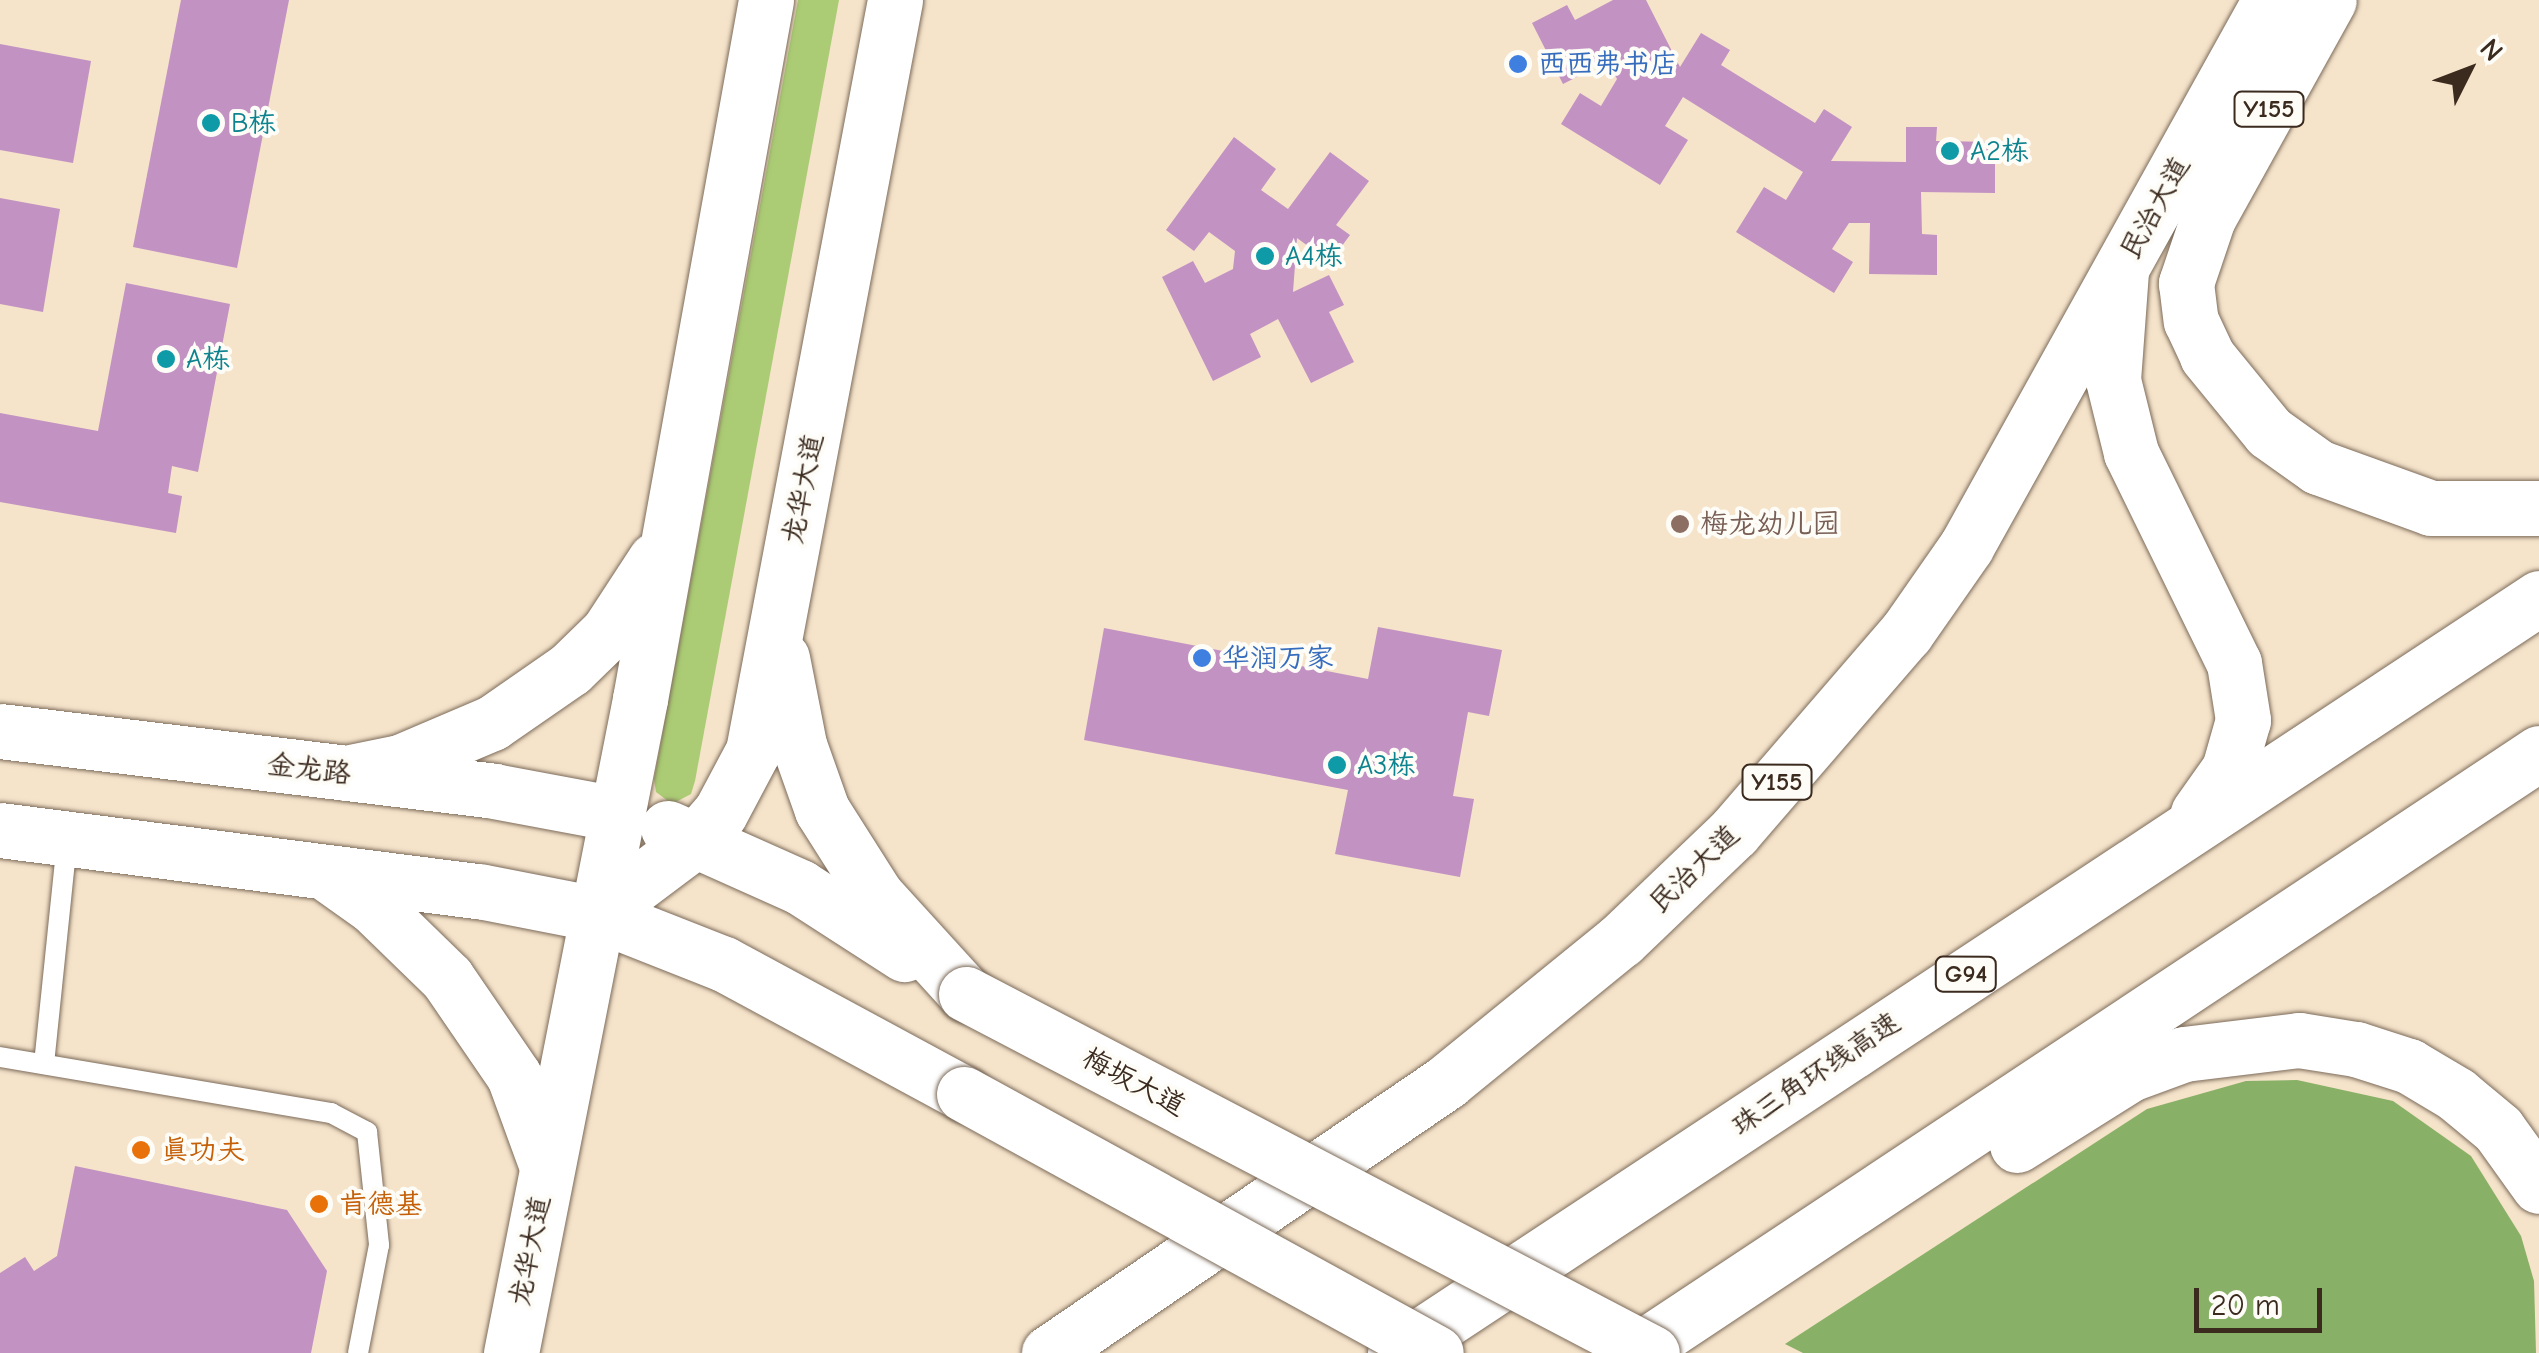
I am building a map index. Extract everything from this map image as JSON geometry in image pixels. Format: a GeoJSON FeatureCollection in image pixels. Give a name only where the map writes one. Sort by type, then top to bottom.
{"type":"FeatureCollection","features":[{"type":"Feature","properties":{"kind":"main road","name":"龙华大道"},"geometry":{"type":"LineString","coordinates":[[510,1353],[617,814],[766,0]]}},
{"type":"Feature","properties":{"kind":"main road","name":"龙华大道"},"geometry":{"type":"LineString","coordinates":[[596,914],[697,839],[720,813],[753,750],[895,0]]}},
{"type":"Feature","properties":{"kind":"main road","name":"民治大道"},"geometry":{"type":"LineString","coordinates":[[1049,1353],[1446,1082],[1620,940],[1734,832],[1906,633],[1966,547],[2270,0]]}},
{"type":"Feature","properties":{"kind":"main road","name":"民治大道"},"geometry":{"type":"LineString","coordinates":[[2329,0],[2208,218],[2186,284],[2191,321],[2206,356],[2269,432],[2318,467],[2431,508],[2539,508]]}},
{"type":"Feature","properties":{"kind":"main road"},"geometry":{"type":"LineString","coordinates":[[2120,271],[2113,380],[2132,453],[2234,664],[2243,720],[2229,769],[2173,838]]}},
{"type":"Feature","properties":{"kind":"main road"},"geometry":{"type":"LineString","coordinates":[[346,773],[446,746],[570,669],[638,593],[668,535]]}},
{"type":"Feature","properties":{"kind":"main road","name":"珠三角环线高速"},"geometry":{"type":"LineString","coordinates":[[1395,1353],[2539,598]]}},
{"type":"Feature","properties":{"kind":"main road"},"geometry":{"type":"LineString","coordinates":[[778,627],[799,745],[822,810],[876,896],[966,994]]}},
{"type":"Feature","properties":{"kind":"main road","name":"金龙路"},"geometry":{"type":"LineString","coordinates":[[0,731],[346,773],[617,814]]}},
{"type":"Feature","properties":{"kind":"main road"},"geometry":{"type":"LineString","coordinates":[[1634,1353],[2539,753]]}},
{"type":"Feature","properties":{"kind":"main road","name":"梅坂大道"},"geometry":{"type":"LineString","coordinates":[[617,814],[697,839],[800,887],[966,994],[1652,1353]]}},
{"type":"Feature","properties":{"kind":"main road"},"geometry":{"type":"LineString","coordinates":[[0,830],[325,872],[596,914],[724,964],[1436,1353]]}},
{"type":"Feature","properties":{"kind":"main road"},"geometry":{"type":"LineString","coordinates":[[325,872],[411,940],[462,998],[514,1076],[546,1166]]}},
{"type":"Feature","properties":{"kind":"main road"},"geometry":{"type":"LineString","coordinates":[[1701,1353],[2080,1103],[2184,1054],[2300,1040],[2356,1048],[2409,1066],[2456,1094],[2498,1130],[2539,1186]]}},
{"type":"Feature","properties":{"kind":"lane"},"geometry":{"type":"LineString","coordinates":[[44,1064],[67,838]]}},
{"type":"Feature","properties":{"kind":"lane"},"geometry":{"type":"LineString","coordinates":[[0,1057],[331,1113],[368,1132],[379,1245],[358,1353]]}},
{"type":"Feature","properties":{"kind":"green space"},"geometry":{"type":"Polygon","coordinates":[[[798,0],[839,0],[695,781],[691,794],[672,804],[656,792],[654,779],[798,0]]]}},
{"type":"Feature","properties":{"kind":"green space"},"geometry":{"type":"Polygon","coordinates":[[[2297,1080],[2393,1101],[2471,1156],[2521,1236],[2534,1281],[2536,1353],[1803,1353],[1785,1344],[2147,1109],[2246,1081],[2297,1080]]]}},
{"type":"Feature","properties":{"kind":"building","name":"B栋"},"geometry":{"type":"Polygon","coordinates":[[[181,0],[289,0],[237,268],[133,247],[181,0]]]}},
{"type":"Feature","properties":{"kind":"building","name":"A2栋"},"geometry":{"type":"Polygon","coordinates":[[[1613,0],[1646,0],[1680,67],[1701,33],[1730,50],[1721,65],[1815,123],[1824,109],[1852,127],[1831,161],[1906,162],[1906,127],[1937,127],[1936,141],[1995,142],[1995,193],[1921,192],[1922,234],[1937,235],[1937,275],[1869,274],[1870,223],[1849,223],[1832,249],[1853,262],[1834,293],[1736,232],[1764,187],[1786,200],[1803,172],[1683,97],[1665,126],[1688,140],[1660,185],[1561,124],[1580,93],[1601,106],[1617,79],[1608,61],[1563,84],[1532,23],[1567,5],[1575,20],[1613,0]]]}},
{"type":"Feature","properties":{"kind":"building"},"geometry":{"type":"Polygon","coordinates":[[[0,44],[91,61],[73,163],[0,150],[0,44]]]}},
{"type":"Feature","properties":{"kind":"building","name":"A4栋"},"geometry":{"type":"Polygon","coordinates":[[[1234,137],[1276,169],[1261,190],[1288,209],[1330,152],[1369,181],[1336,225],[1350,235],[1330,262],[1297,238],[1293,292],[1329,275],[1344,305],[1329,312],[1354,362],[1311,383],[1278,319],[1250,334],[1261,357],[1213,381],[1162,277],[1193,261],[1205,283],[1233,269],[1235,251],[1209,232],[1194,251],[1166,230],[1234,137]]]}},
{"type":"Feature","properties":{"kind":"building"},"geometry":{"type":"Polygon","coordinates":[[[0,198],[60,209],[43,312],[0,304],[0,198]]]}},
{"type":"Feature","properties":{"kind":"building","name":"A栋"},"geometry":{"type":"Polygon","coordinates":[[[126,283],[230,304],[198,472],[172,466],[168,493],[182,496],[176,533],[0,502],[0,413],[98,431],[126,283]]]}},
{"type":"Feature","properties":{"kind":"building","name":"A3栋"},"geometry":{"type":"Polygon","coordinates":[[[1378,627],[1502,650],[1489,716],[1468,712],[1453,796],[1474,799],[1460,877],[1335,854],[1348,790],[1084,740],[1104,628],[1368,679],[1378,627]]]}},
{"type":"Feature","properties":{"kind":"building"},"geometry":{"type":"Polygon","coordinates":[[[75,1166],[287,1210],[327,1271],[311,1353],[0,1353],[0,1273],[25,1257],[34,1271],[57,1256],[75,1166]]]}},
{"type":"Feature","properties":{"kind":"place","name":"西西弗书店"},"geometry":{"type":"Point","coordinates":[1518,64]}},
{"type":"Feature","properties":{"kind":"place","name":"B栋"},"geometry":{"type":"Point","coordinates":[211,123]}},
{"type":"Feature","properties":{"kind":"place","name":"A2栋"},"geometry":{"type":"Point","coordinates":[1950,151]}},
{"type":"Feature","properties":{"kind":"place","name":"A4栋"},"geometry":{"type":"Point","coordinates":[1265,256]}},
{"type":"Feature","properties":{"kind":"place","name":"A栋"},"geometry":{"type":"Point","coordinates":[166,359]}},
{"type":"Feature","properties":{"kind":"place","name":"梅龙幼儿园"},"geometry":{"type":"Point","coordinates":[1680,524]}},
{"type":"Feature","properties":{"kind":"place","name":"华润万家"},"geometry":{"type":"Point","coordinates":[1202,658]}},
{"type":"Feature","properties":{"kind":"place","name":"A3栋"},"geometry":{"type":"Point","coordinates":[1337,765]}},
{"type":"Feature","properties":{"kind":"place","name":"真功夫"},"geometry":{"type":"Point","coordinates":[141,1150]}},
{"type":"Feature","properties":{"kind":"place","name":"肯德基"},"geometry":{"type":"Point","coordinates":[319,1204]}}]}
